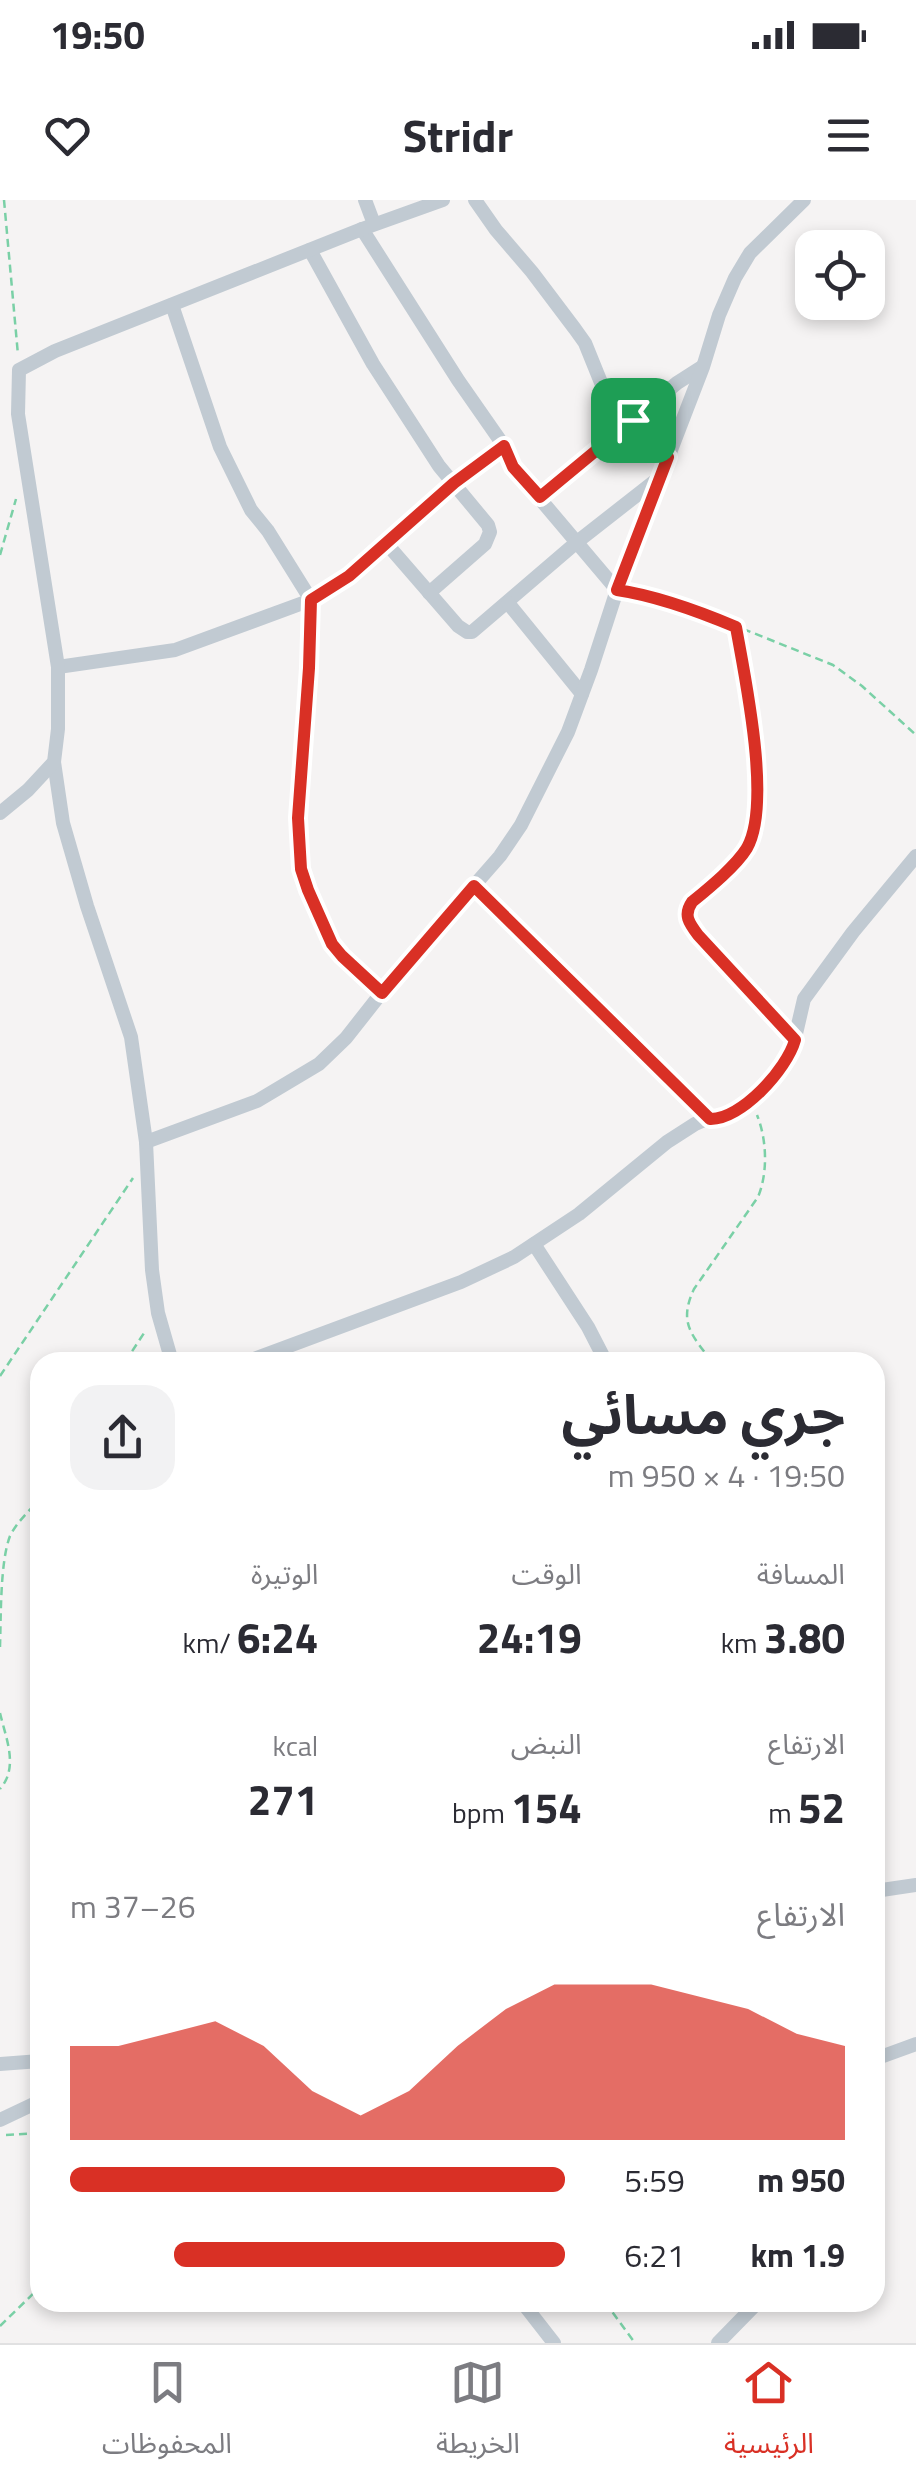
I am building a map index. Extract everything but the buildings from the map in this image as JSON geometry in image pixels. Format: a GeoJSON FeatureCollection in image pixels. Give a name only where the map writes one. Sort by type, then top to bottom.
{"type":"FeatureCollection","features":[{"type":"Feature","properties":{"kind":"street"},"geometry":{"type":"LineString","coordinates":[[364,200],[368,227],[458,380],[504,446],[513,467],[617,590]]}},
{"type":"Feature","properties":{"kind":"street"},"geometry":{"type":"LineString","coordinates":[[169,1352],[158,1313],[148,1213],[147,1150],[131,1037],[63,823],[54,762],[58,667],[20,432],[20,370],[55,350],[444,200]]}},
{"type":"Feature","properties":{"kind":"street"},"geometry":{"type":"LineString","coordinates":[[475,200],[584,342],[602,384],[668,457]]}},
{"type":"Feature","properties":{"kind":"street"},"geometry":{"type":"LineString","coordinates":[[147,1150],[257,1101],[319,1064],[346,1038],[500,856],[521,825],[568,732],[719,315],[750,253],[804,200]]}},
{"type":"Feature","properties":{"kind":"street"},"geometry":{"type":"LineString","coordinates":[[310,250],[373,364],[440,466],[488,525],[490,537],[485,544],[429,593]]}},
{"type":"Feature","properties":{"kind":"street"},"geometry":{"type":"LineString","coordinates":[[172,305],[220,447],[251,510],[268,530],[311,600]]}},
{"type":"Feature","properties":{"kind":"street"},"geometry":{"type":"LineString","coordinates":[[540,497],[677,383],[703,367]]}},
{"type":"Feature","properties":{"kind":"street"},"geometry":{"type":"LineString","coordinates":[[386,544],[458,626],[472,632],[661,476]]}},
{"type":"Feature","properties":{"kind":"street"},"geometry":{"type":"LineString","coordinates":[[58,667],[174,650],[311,600],[349,576],[454,483]]}},
{"type":"Feature","properties":{"kind":"street"},"geometry":{"type":"LineString","coordinates":[[508,603],[582,694]]}},
{"type":"Feature","properties":{"kind":"street"},"geometry":{"type":"LineString","coordinates":[[0,813],[54,762]]}},
{"type":"Feature","properties":{"kind":"street"},"geometry":{"type":"LineString","coordinates":[[273,1352],[461,1282],[534,1244],[579,1214],[667,1142],[695,1124],[721,1120],[750,1101],[787,1060],[804,999],[916,856]]}},
{"type":"Feature","properties":{"kind":"street"},"geometry":{"type":"LineString","coordinates":[[474,886],[710,1119]]}},
{"type":"Feature","properties":{"kind":"street"},"geometry":{"type":"LineString","coordinates":[[534,1244],[601,1352]]}},
{"type":"Feature","properties":{"kind":"street"},"geometry":{"type":"LineString","coordinates":[[885,1890],[916,1885]]}},
{"type":"Feature","properties":{"kind":"street"},"geometry":{"type":"LineString","coordinates":[[885,2055],[916,2044]]}},
{"type":"Feature","properties":{"kind":"street"},"geometry":{"type":"LineString","coordinates":[[0,2064],[30,2062]]}},
{"type":"Feature","properties":{"kind":"street"},"geometry":{"type":"LineString","coordinates":[[0,2120],[30,2106]]}},
{"type":"Feature","properties":{"kind":"street"},"geometry":{"type":"LineString","coordinates":[[530,2312],[554,2343]]}},
{"type":"Feature","properties":{"kind":"street"},"geometry":{"type":"LineString","coordinates":[[718,2343],[748,2312]]}},
{"type":"Feature","properties":{"kind":"path"},"geometry":{"type":"LineString","coordinates":[[4,200],[20,370]]}},
{"type":"Feature","properties":{"kind":"path"},"geometry":{"type":"LineString","coordinates":[[454,483],[504,446]]}},
{"type":"Feature","properties":{"kind":"path"},"geometry":{"type":"LineString","coordinates":[[0,555],[15,502]]}},
{"type":"Feature","properties":{"kind":"path"},"geometry":{"type":"LineString","coordinates":[[617,590],[711,616],[833,665],[916,735]]}},
{"type":"Feature","properties":{"kind":"path"},"geometry":{"type":"LineString","coordinates":[[311,600],[298,818],[301,869],[332,944],[382,993]]}},
{"type":"Feature","properties":{"kind":"path"},"geometry":{"type":"LineString","coordinates":[[736,627],[757,780],[753,832],[743,854],[692,902],[687,917],[698,935],[795,1040]]}},
{"type":"Feature","properties":{"kind":"path"},"geometry":{"type":"LineString","coordinates":[[704,1352],[686,1322],[686,1305],[758,1197],[766,1174],[761,1125],[750,1101]]}},
{"type":"Feature","properties":{"kind":"path"},"geometry":{"type":"LineString","coordinates":[[0,1376],[147,1150]]}},
{"type":"Feature","properties":{"kind":"path"},"geometry":{"type":"LineString","coordinates":[[132,1352],[158,1313]]}},
{"type":"Feature","properties":{"kind":"path"},"geometry":{"type":"LineString","coordinates":[[0,1646],[4,1555],[10,1537],[30,1509]]}},
{"type":"Feature","properties":{"kind":"path"},"geometry":{"type":"LineString","coordinates":[[0,1714],[11,1756],[10,1772],[0,1790]]}},
{"type":"Feature","properties":{"kind":"path"},"geometry":{"type":"LineString","coordinates":[[0,2135],[30,2133]]}},
{"type":"Feature","properties":{"kind":"path"},"geometry":{"type":"LineString","coordinates":[[0,2326],[30,2297]]}},
{"type":"Feature","properties":{"kind":"path"},"geometry":{"type":"LineString","coordinates":[[612,2312],[635,2343]]}},
{"type":"Feature","properties":{"kind":"route"},"geometry":{"type":"LineString","coordinates":[[633,420],[668,457],[617,590],[711,616],[736,627],[752,725],[757,780],[750,843],[692,902],[687,917],[698,935],[795,1040],[787,1060],[757,1094],[721,1120],[710,1119],[474,886],[382,993],[332,944],[308,890],[298,848],[311,600],[349,576],[454,483],[504,446],[513,467],[540,497],[633,420]]}}]}
